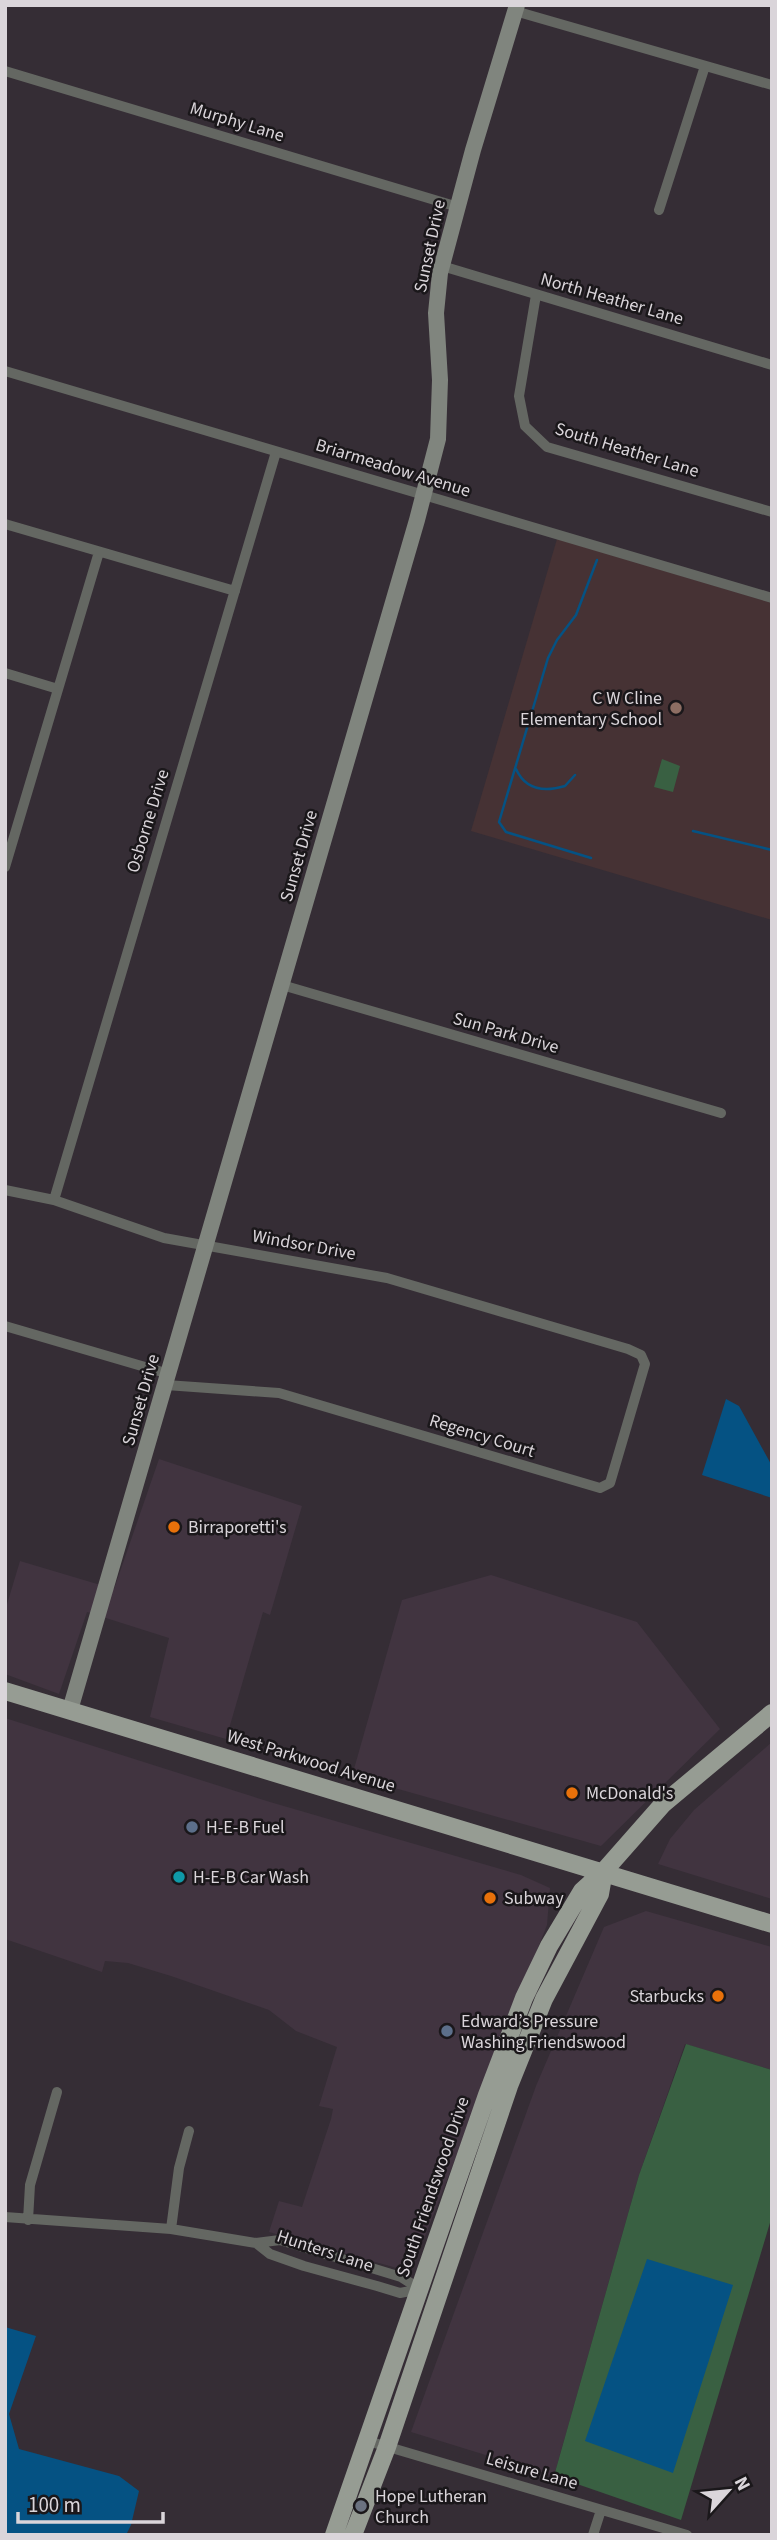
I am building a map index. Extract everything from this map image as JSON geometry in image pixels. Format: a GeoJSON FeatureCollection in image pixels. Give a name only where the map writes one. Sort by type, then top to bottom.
{"type":"FeatureCollection","features":[{"type":"Feature","properties":{"kind":"main road","name":"West Parkwood Avenue"},"geometry":{"type":"LineString","coordinates":[[5,1690],[772,1924]]}},
{"type":"Feature","properties":{"kind":"main road","name":"South Friendswood Drive"},"geometry":{"type":"LineString","coordinates":[[334,2535],[524,1998],[549,1946],[582,1891],[604,1871],[663,1804],[772,1713]]}},
{"type":"Feature","properties":{"kind":"main road","name":"South Friendswood Drive"},"geometry":{"type":"LineString","coordinates":[[353,2535],[387,2447],[509,2087],[544,1998],[600,1894],[604,1871]]}},
{"type":"Feature","properties":{"kind":"street"},"geometry":{"type":"LineString","coordinates":[[516,8],[772,85]]}},
{"type":"Feature","properties":{"kind":"street","name":"Sunset Drive"},"geometry":{"type":"LineString","coordinates":[[70,1710],[424,496],[438,439],[440,380],[436,313],[442,266],[516,8]]}},
{"type":"Feature","properties":{"kind":"street"},"geometry":{"type":"LineString","coordinates":[[659,210],[705,66]]}},
{"type":"Feature","properties":{"kind":"street","name":"Murphy Lane"},"geometry":{"type":"LineString","coordinates":[[5,71],[458,207]]}},
{"type":"Feature","properties":{"kind":"street","name":"North Heather Lane"},"geometry":{"type":"LineString","coordinates":[[442,266],[772,365]]}},
{"type":"Feature","properties":{"kind":"street","name":"South Heather Lane"},"geometry":{"type":"LineString","coordinates":[[536,295],[519,396],[525,426],[547,447],[772,512]]}},
{"type":"Feature","properties":{"kind":"street","name":"Briarmeadow Avenue"},"geometry":{"type":"LineString","coordinates":[[5,372],[772,598]]}},
{"type":"Feature","properties":{"kind":"street","name":"Osborne Drive"},"geometry":{"type":"LineString","coordinates":[[54,1200],[276,452]]}},
{"type":"Feature","properties":{"kind":"street"},"geometry":{"type":"LineString","coordinates":[[5,524],[235,591]]}},
{"type":"Feature","properties":{"kind":"street"},"geometry":{"type":"LineString","coordinates":[[5,867],[99,552]]}},
{"type":"Feature","properties":{"kind":"street"},"geometry":{"type":"LineString","coordinates":[[5,673],[58,689]]}},
{"type":"Feature","properties":{"kind":"street"},"geometry":{"type":"LineString","coordinates":[[5,822],[18,826]]}},
{"type":"Feature","properties":{"kind":"street","name":"Sun Park Drive"},"geometry":{"type":"LineString","coordinates":[[282,985],[721,1113]]}},
{"type":"Feature","properties":{"kind":"street","name":"Windsor Drive"},"geometry":{"type":"LineString","coordinates":[[5,1190],[54,1200],[164,1238],[206,1247],[309,1261],[387,1278],[597,1340]]}},
{"type":"Feature","properties":{"kind":"street","name":"Regency Court"},"geometry":{"type":"LineString","coordinates":[[5,1326],[167,1380],[279,1394],[600,1488],[610,1483],[645,1364],[641,1355],[597,1340]]}},
{"type":"Feature","properties":{"kind":"street"},"geometry":{"type":"LineString","coordinates":[[28,2220],[30,2185],[57,2092]]}},
{"type":"Feature","properties":{"kind":"street"},"geometry":{"type":"LineString","coordinates":[[171,2229],[179,2168],[189,2131]]}},
{"type":"Feature","properties":{"kind":"street","name":"Hunters Lane"},"geometry":{"type":"LineString","coordinates":[[5,2217],[171,2229],[256,2243],[280,2240],[401,2277],[420,2289]]}},
{"type":"Feature","properties":{"kind":"street","name":"Hunters Lane"},"geometry":{"type":"LineString","coordinates":[[256,2243],[270,2254],[388,2290],[400,2293],[420,2289]]}},
{"type":"Feature","properties":{"kind":"street","name":"Leisure Lane"},"geometry":{"type":"LineString","coordinates":[[368,2441],[687,2535]]}},
{"type":"Feature","properties":{"kind":"street"},"geometry":{"type":"LineString","coordinates":[[593,2535],[601,2510]]}},
{"type":"Feature","properties":{"kind":"shaded area"},"geometry":{"type":"Polygon","coordinates":[[[557,539],[772,603],[772,920],[471,831],[557,539]]]}},
{"type":"Feature","properties":{"kind":"shaded area"},"geometry":{"type":"Polygon","coordinates":[[[159,1459],[302,1506],[270,1615],[263,1612],[226,1739],[150,1717],[169,1638],[87,1612],[59,1694],[5,1674],[5,1611],[20,1561],[114,1589],[159,1459]]]}},
{"type":"Feature","properties":{"kind":"shaded area"},"geometry":{"type":"Polygon","coordinates":[[[491,1575],[637,1622],[720,1729],[601,1846],[352,1776],[402,1600],[491,1575]]]}},
{"type":"Feature","properties":{"kind":"shaded area"},"geometry":{"type":"Polygon","coordinates":[[[5,1718],[270,1802],[521,1875],[550,1888],[547,1925],[411,2272],[269,2232],[279,2201],[302,2207],[331,2119],[333,2109],[319,2106],[337,2047],[296,2031],[269,2010],[171,1976],[128,1963],[105,1961],[102,1972],[5,1939],[5,1718]]]}},
{"type":"Feature","properties":{"kind":"shaded area"},"geometry":{"type":"Polygon","coordinates":[[[772,1742],[772,1899],[658,1864],[670,1839],[694,1810],[772,1742]]]}},
{"type":"Feature","properties":{"kind":"shaded area"},"geometry":{"type":"Polygon","coordinates":[[[646,1911],[772,1947],[772,2070],[685,2044],[639,2175],[554,2476],[411,2432],[536,2086],[604,1927],[646,1911]]]}},
{"type":"Feature","properties":{"kind":"green space"},"geometry":{"type":"Polygon","coordinates":[[[662,759],[680,766],[673,792],[654,787],[662,759]]]}},
{"type":"Feature","properties":{"kind":"green space"},"geometry":{"type":"Polygon","coordinates":[[[686,2044],[772,2070],[772,2216],[681,2520],[554,2476],[639,2175],[686,2044]]]}},
{"type":"Feature","properties":{"kind":"water"},"geometry":{"type":"Polygon","coordinates":[[[726,1399],[739,1406],[772,1466],[772,1498],[702,1475],[726,1399]]]}},
{"type":"Feature","properties":{"kind":"water"},"geometry":{"type":"Polygon","coordinates":[[[647,2259],[733,2285],[673,2473],[585,2441],[647,2259]]]}},
{"type":"Feature","properties":{"kind":"water"},"geometry":{"type":"Polygon","coordinates":[[[5,2327],[36,2336],[9,2414],[19,2449],[119,2476],[139,2491],[126,2535],[5,2535],[5,2327]]]}},
{"type":"Feature","properties":{"kind":"waterway"},"geometry":{"type":"LineString","coordinates":[[591,858],[506,832],[499,822],[548,658],[557,640],[576,615],[597,560]]}},
{"type":"Feature","properties":{"kind":"waterway"},"geometry":{"type":"LineString","coordinates":[[516,769],[525,782],[543,789],[565,786],[575,775]]}},
{"type":"Feature","properties":{"kind":"waterway"},"geometry":{"type":"LineString","coordinates":[[693,831],[772,850]]}},
{"type":"Feature","properties":{"kind":"place","name":"C W Cline Elementary School"},"geometry":{"type":"Point","coordinates":[676,708]}},
{"type":"Feature","properties":{"kind":"place","name":"Birraporetti's"},"geometry":{"type":"Point","coordinates":[174,1527]}},
{"type":"Feature","properties":{"kind":"place","name":"McDonald's"},"geometry":{"type":"Point","coordinates":[572,1793]}},
{"type":"Feature","properties":{"kind":"place","name":"H-E-B Fuel"},"geometry":{"type":"Point","coordinates":[192,1827]}},
{"type":"Feature","properties":{"kind":"place","name":"H-E-B Car Wash"},"geometry":{"type":"Point","coordinates":[179,1877]}},
{"type":"Feature","properties":{"kind":"place","name":"Subway"},"geometry":{"type":"Point","coordinates":[490,1898]}},
{"type":"Feature","properties":{"kind":"place","name":"Starbucks"},"geometry":{"type":"Point","coordinates":[718,1996]}},
{"type":"Feature","properties":{"kind":"place","name":"Edward’s Pressure Washing Friendswood"},"geometry":{"type":"Point","coordinates":[447,2031]}},
{"type":"Feature","properties":{"kind":"place","name":"Hope Lutheran Church"},"geometry":{"type":"Point","coordinates":[361,2506]}}]}
